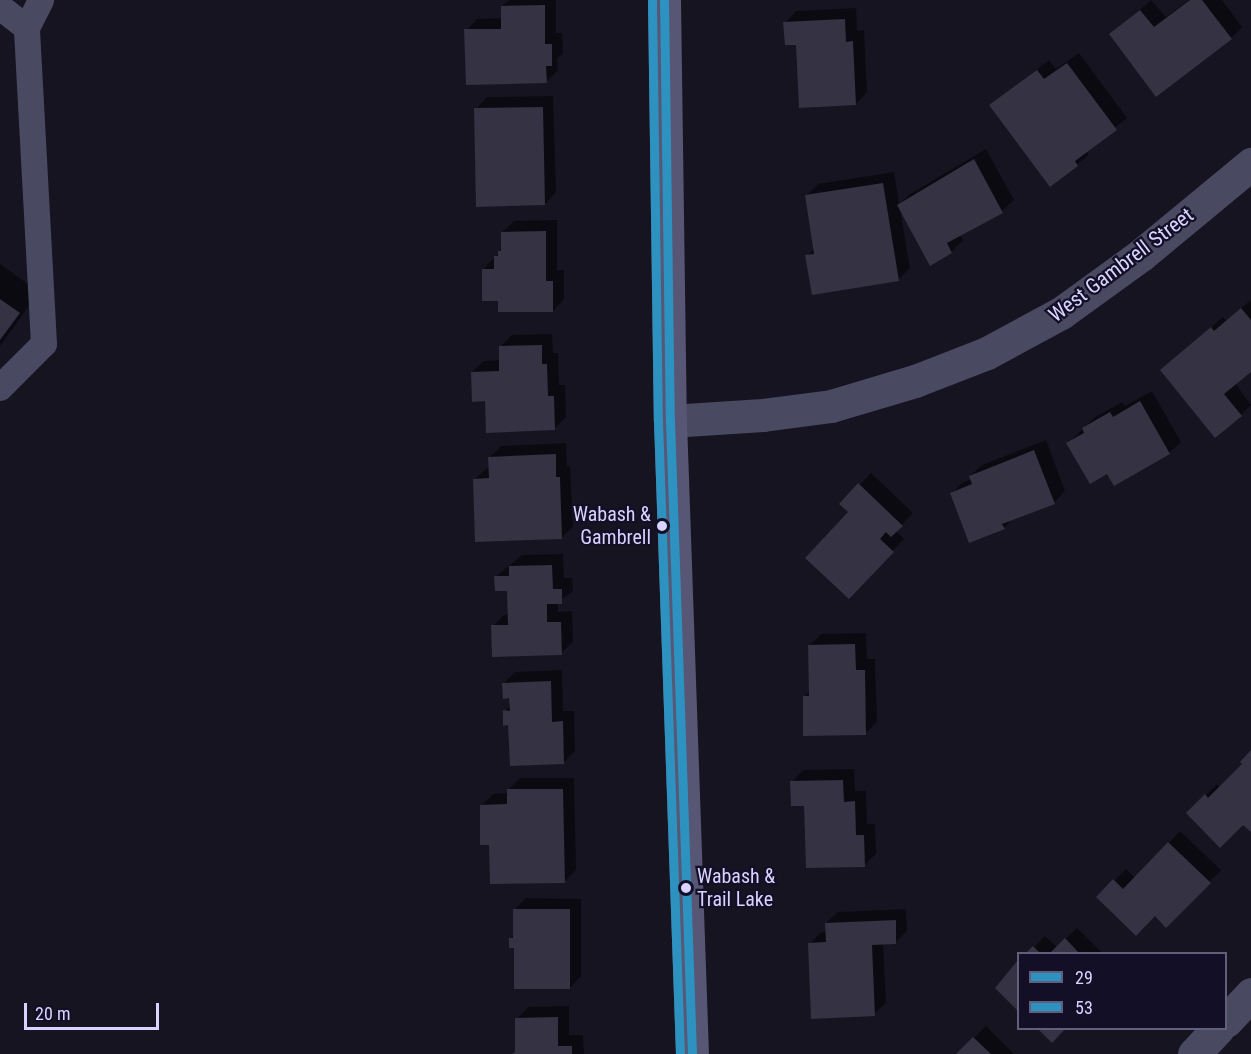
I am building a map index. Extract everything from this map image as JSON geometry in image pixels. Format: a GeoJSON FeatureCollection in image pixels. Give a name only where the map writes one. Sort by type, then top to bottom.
{"type":"FeatureCollection","features":[{"type":"Feature","properties":{"kind":"main road"},"geometry":{"type":"LineString","coordinates":[[664,0],[670,421],[692,1054]]}},
{"type":"Feature","properties":{"kind":"street","name":"West Gambrell Street"},"geometry":{"type":"LineString","coordinates":[[670,421],[763,415],[831,406],[915,381],[987,353],[1061,313],[1141,255],[1251,164]]}},
{"type":"Feature","properties":{"kind":"street"},"geometry":{"type":"LineString","coordinates":[[1227,1020],[1251,994]]}},
{"type":"Feature","properties":{"kind":"street"},"geometry":{"type":"LineString","coordinates":[[1194,1054],[1217,1030]]}},
{"type":"Feature","properties":{"kind":"lane"},"geometry":{"type":"LineString","coordinates":[[0,388],[44,344],[27,28],[41,0]]}},
{"type":"Feature","properties":{"kind":"lane"},"geometry":{"type":"LineString","coordinates":[[0,7],[27,28]]}},
{"type":"Feature","properties":{"kind":"building"},"geometry":{"type":"Polygon","coordinates":[[[1190,0],[1202,0],[1232,39],[1156,97],[1109,34],[1140,10],[1154,27],[1190,0]]]}},
{"type":"Feature","properties":{"kind":"building"},"geometry":{"type":"Polygon","coordinates":[[[545,5],[545,44],[552,44],[552,66],[546,66],[547,83],[466,85],[464,29],[501,29],[501,6],[545,5]]]}},
{"type":"Feature","properties":{"kind":"building"},"geometry":{"type":"Polygon","coordinates":[[[845,19],[846,42],[853,41],[856,105],[799,108],[796,45],[785,45],[783,22],[845,19]]]}},
{"type":"Feature","properties":{"kind":"building"},"geometry":{"type":"Polygon","coordinates":[[[1067,63],[1117,130],[1075,161],[1078,166],[1050,187],[989,105],[1037,70],[1044,79],[1067,63]]]}},
{"type":"Feature","properties":{"kind":"building"},"geometry":{"type":"Polygon","coordinates":[[[543,107],[545,205],[476,207],[474,108],[543,107]]]}},
{"type":"Feature","properties":{"kind":"building"},"geometry":{"type":"Polygon","coordinates":[[[974,159],[1003,213],[947,243],[952,253],[930,266],[897,205],[974,159]]]}},
{"type":"Feature","properties":{"kind":"building"},"geometry":{"type":"Polygon","coordinates":[[[883,183],[899,281],[812,295],[805,255],[814,254],[805,195],[883,183]]]}},
{"type":"Feature","properties":{"kind":"building"},"geometry":{"type":"Polygon","coordinates":[[[546,231],[546,281],[553,281],[553,312],[498,312],[498,301],[482,301],[482,269],[494,269],[494,256],[498,256],[498,251],[501,251],[501,232],[546,231]]]}},
{"type":"Feature","properties":{"kind":"building"},"geometry":{"type":"Polygon","coordinates":[[[0,299],[20,313],[0,340],[0,299]]]}},
{"type":"Feature","properties":{"kind":"building"},"geometry":{"type":"Polygon","coordinates":[[[1241,308],[1251,320],[1251,372],[1224,394],[1242,416],[1215,438],[1160,370],[1211,327],[1214,331],[1241,308]]]}},
{"type":"Feature","properties":{"kind":"building"},"geometry":{"type":"Polygon","coordinates":[[[542,345],[542,364],[547,364],[548,396],[554,396],[555,430],[486,433],[485,401],[472,402],[471,372],[499,371],[499,346],[542,345]]]}},
{"type":"Feature","properties":{"kind":"building"},"geometry":{"type":"Polygon","coordinates":[[[1140,401],[1170,454],[1114,486],[1107,474],[1090,484],[1066,443],[1084,433],[1082,428],[1110,412],[1113,417],[1140,401]]]}},
{"type":"Feature","properties":{"kind":"building"},"geometry":{"type":"Polygon","coordinates":[[[1034,450],[1055,504],[1002,524],[1005,529],[969,543],[950,493],[972,484],[969,476],[1034,450]]]}},
{"type":"Feature","properties":{"kind":"building"},"geometry":{"type":"Polygon","coordinates":[[[556,454],[556,477],[560,477],[562,539],[475,542],[473,479],[489,478],[488,457],[556,454]]]}},
{"type":"Feature","properties":{"kind":"building"},"geometry":{"type":"Polygon","coordinates":[[[858,483],[903,526],[891,537],[886,532],[880,539],[894,552],[849,599],[805,558],[848,512],[839,504],[858,483]]]}},
{"type":"Feature","properties":{"kind":"building"},"geometry":{"type":"Polygon","coordinates":[[[552,565],[553,589],[562,589],[562,604],[547,604],[547,622],[561,622],[562,655],[492,657],[491,625],[508,625],[507,591],[495,591],[494,576],[509,576],[509,566],[552,565]]]}},
{"type":"Feature","properties":{"kind":"building"},"geometry":{"type":"Polygon","coordinates":[[[855,644],[856,670],[865,670],[866,735],[803,736],[803,696],[809,696],[808,645],[855,644]]]}},
{"type":"Feature","properties":{"kind":"building"},"geometry":{"type":"Polygon","coordinates":[[[551,681],[552,722],[563,721],[564,764],[510,766],[508,725],[503,726],[503,710],[510,711],[509,698],[503,699],[502,683],[551,681]]]}},
{"type":"Feature","properties":{"kind":"building"},"geometry":{"type":"Polygon","coordinates":[[[1251,750],[1251,832],[1243,825],[1220,848],[1186,813],[1205,794],[1208,798],[1242,764],[1240,762],[1251,750]]]}},
{"type":"Feature","properties":{"kind":"building"},"geometry":{"type":"Polygon","coordinates":[[[843,780],[844,802],[855,801],[856,835],[864,835],[865,867],[806,868],[804,806],[791,806],[790,781],[843,780]]]}},
{"type":"Feature","properties":{"kind":"building"},"geometry":{"type":"Polygon","coordinates":[[[507,789],[563,789],[565,883],[490,884],[489,845],[480,845],[480,805],[507,804],[507,789]]]}},
{"type":"Feature","properties":{"kind":"building"},"geometry":{"type":"Polygon","coordinates":[[[1168,842],[1211,883],[1166,928],[1155,916],[1136,936],[1096,897],[1113,879],[1123,889],[1168,842]]]}},
{"type":"Feature","properties":{"kind":"building"},"geometry":{"type":"Polygon","coordinates":[[[513,909],[570,909],[570,989],[514,989],[514,948],[509,948],[509,938],[513,938],[513,909]]]}},
{"type":"Feature","properties":{"kind":"building"},"geometry":{"type":"Polygon","coordinates":[[[896,920],[896,944],[872,945],[875,1016],[811,1019],[808,943],[826,942],[825,923],[896,920]]]}},
{"type":"Feature","properties":{"kind":"building"},"geometry":{"type":"Polygon","coordinates":[[[1065,938],[1078,952],[1051,952],[1065,938]]]}},
{"type":"Feature","properties":{"kind":"building"},"geometry":{"type":"Polygon","coordinates":[[[1033,946],[1039,952],[1027,952],[1033,946]]]}},
{"type":"Feature","properties":{"kind":"building"},"geometry":{"type":"Polygon","coordinates":[[[1017,961],[1017,1010],[995,988],[1017,961]]]}},
{"type":"Feature","properties":{"kind":"building"},"geometry":{"type":"Polygon","coordinates":[[[558,1017],[558,1046],[572,1046],[572,1054],[512,1054],[515,1052],[515,1018],[558,1017]]]}},
{"type":"Feature","properties":{"kind":"building"},"geometry":{"type":"Polygon","coordinates":[[[1039,1030],[1064,1030],[1052,1043],[1039,1030]]]}},
{"type":"Feature","properties":{"kind":"building"},"geometry":{"type":"Polygon","coordinates":[[[973,1037],[991,1054],[956,1054],[973,1037]]]}},
{"type":"Feature","properties":{"kind":"transit line","name":"53"},"geometry":{"type":"LineString","coordinates":[[652,0],[658,421],[680,1054]]}},
{"type":"Feature","properties":{"kind":"transit line","name":"29"},"geometry":{"type":"LineString","coordinates":[[664,0],[670,421],[692,1054]]}},
{"type":"Feature","properties":{"kind":"place","name":"Wabash & Gambrell"},"geometry":{"type":"Point","coordinates":[662,526]}},
{"type":"Feature","properties":{"kind":"place","name":"Wabash & Trail Lake"},"geometry":{"type":"Point","coordinates":[686,888]}}]}
